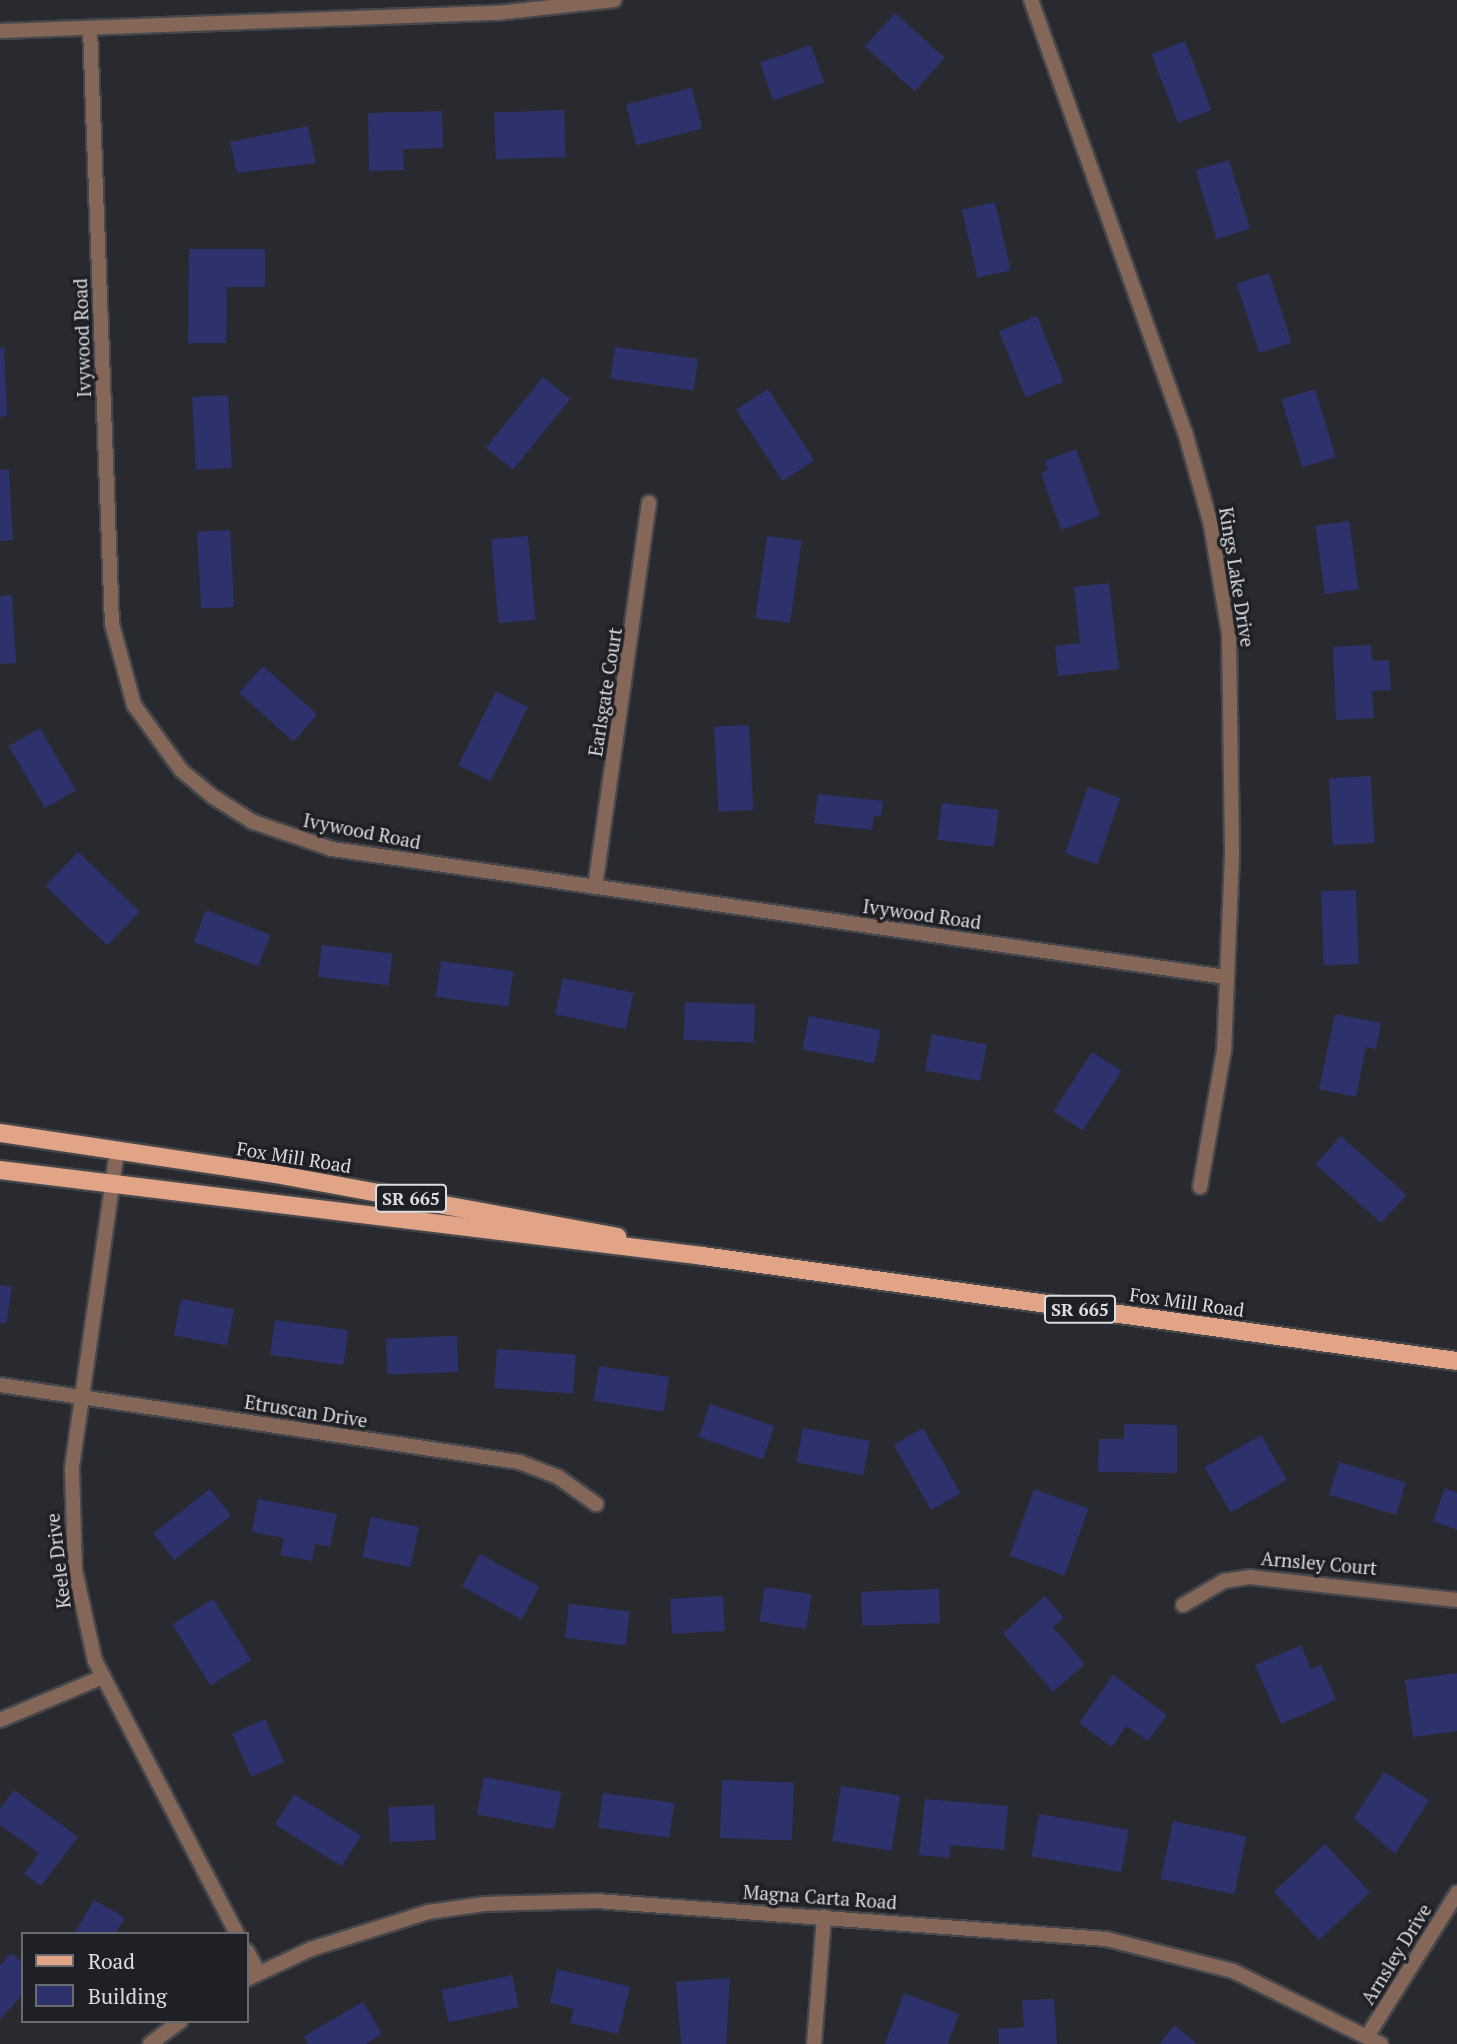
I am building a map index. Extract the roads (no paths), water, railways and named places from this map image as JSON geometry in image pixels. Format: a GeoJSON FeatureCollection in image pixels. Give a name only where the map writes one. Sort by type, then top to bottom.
{"type":"FeatureCollection","features":[{"type":"Feature","properties":{"kind":"main road","name":"Fox Mill Road"},"geometry":{"type":"LineString","coordinates":[[0,1133],[576,1227],[703,1256]]}},
{"type":"Feature","properties":{"kind":"main road","name":"Fox Mill Road"},"geometry":{"type":"LineString","coordinates":[[0,1170],[111,1187],[703,1256],[1457,1361]]}},
{"type":"Feature","properties":{"kind":"street"},"geometry":{"type":"LineString","coordinates":[[0,31],[498,13],[614,0]]}},
{"type":"Feature","properties":{"kind":"street","name":"Kings Lake Drive"},"geometry":{"type":"LineString","coordinates":[[1031,0],[1185,432],[1211,525],[1234,703],[1226,977],[1219,1085],[1200,1187]]}},
{"type":"Feature","properties":{"kind":"street","name":"Ivywood Road"},"geometry":{"type":"LineString","coordinates":[[90,28],[111,624],[135,705],[181,770],[212,796],[278,833],[332,849],[1226,977]]}},
{"type":"Feature","properties":{"kind":"street","name":"Earlsgate Court"},"geometry":{"type":"LineString","coordinates":[[595,887],[649,503]]}},
{"type":"Feature","properties":{"kind":"street","name":"Keele Drive"},"geometry":{"type":"LineString","coordinates":[[117,1151],[82,1397],[71,1535],[81,1604],[103,1677],[236,1932]]}},
{"type":"Feature","properties":{"kind":"street","name":"Etruscan Drive"},"geometry":{"type":"LineString","coordinates":[[0,1385],[519,1462],[558,1477],[596,1504]]}},
{"type":"Feature","properties":{"kind":"street","name":"Arnsley Court"},"geometry":{"type":"LineString","coordinates":[[1183,1605],[1224,1581],[1249,1577],[1457,1600]]}},
{"type":"Feature","properties":{"kind":"street"},"geometry":{"type":"LineString","coordinates":[[0,1720],[103,1677]]}},
{"type":"Feature","properties":{"kind":"street","name":"Arnsley Drive"},"geometry":{"type":"LineString","coordinates":[[1375,2040],[1457,1893]]}},
{"type":"Feature","properties":{"kind":"street","name":"Magna Carta Road"},"geometry":{"type":"LineString","coordinates":[[252,1975],[428,1912],[484,1903],[596,1901],[1071,1934],[1176,1953],[1287,1993],[1375,2040]]}},
{"type":"Feature","properties":{"kind":"street"},"geometry":{"type":"LineString","coordinates":[[814,2044],[824,1916]]}},
{"type":"Feature","properties":{"kind":"street"},"geometry":{"type":"LineString","coordinates":[[248,1956],[252,1975]]}},
{"type":"Feature","properties":{"kind":"street"},"geometry":{"type":"LineString","coordinates":[[150,2044],[177,2023]]}}]}
